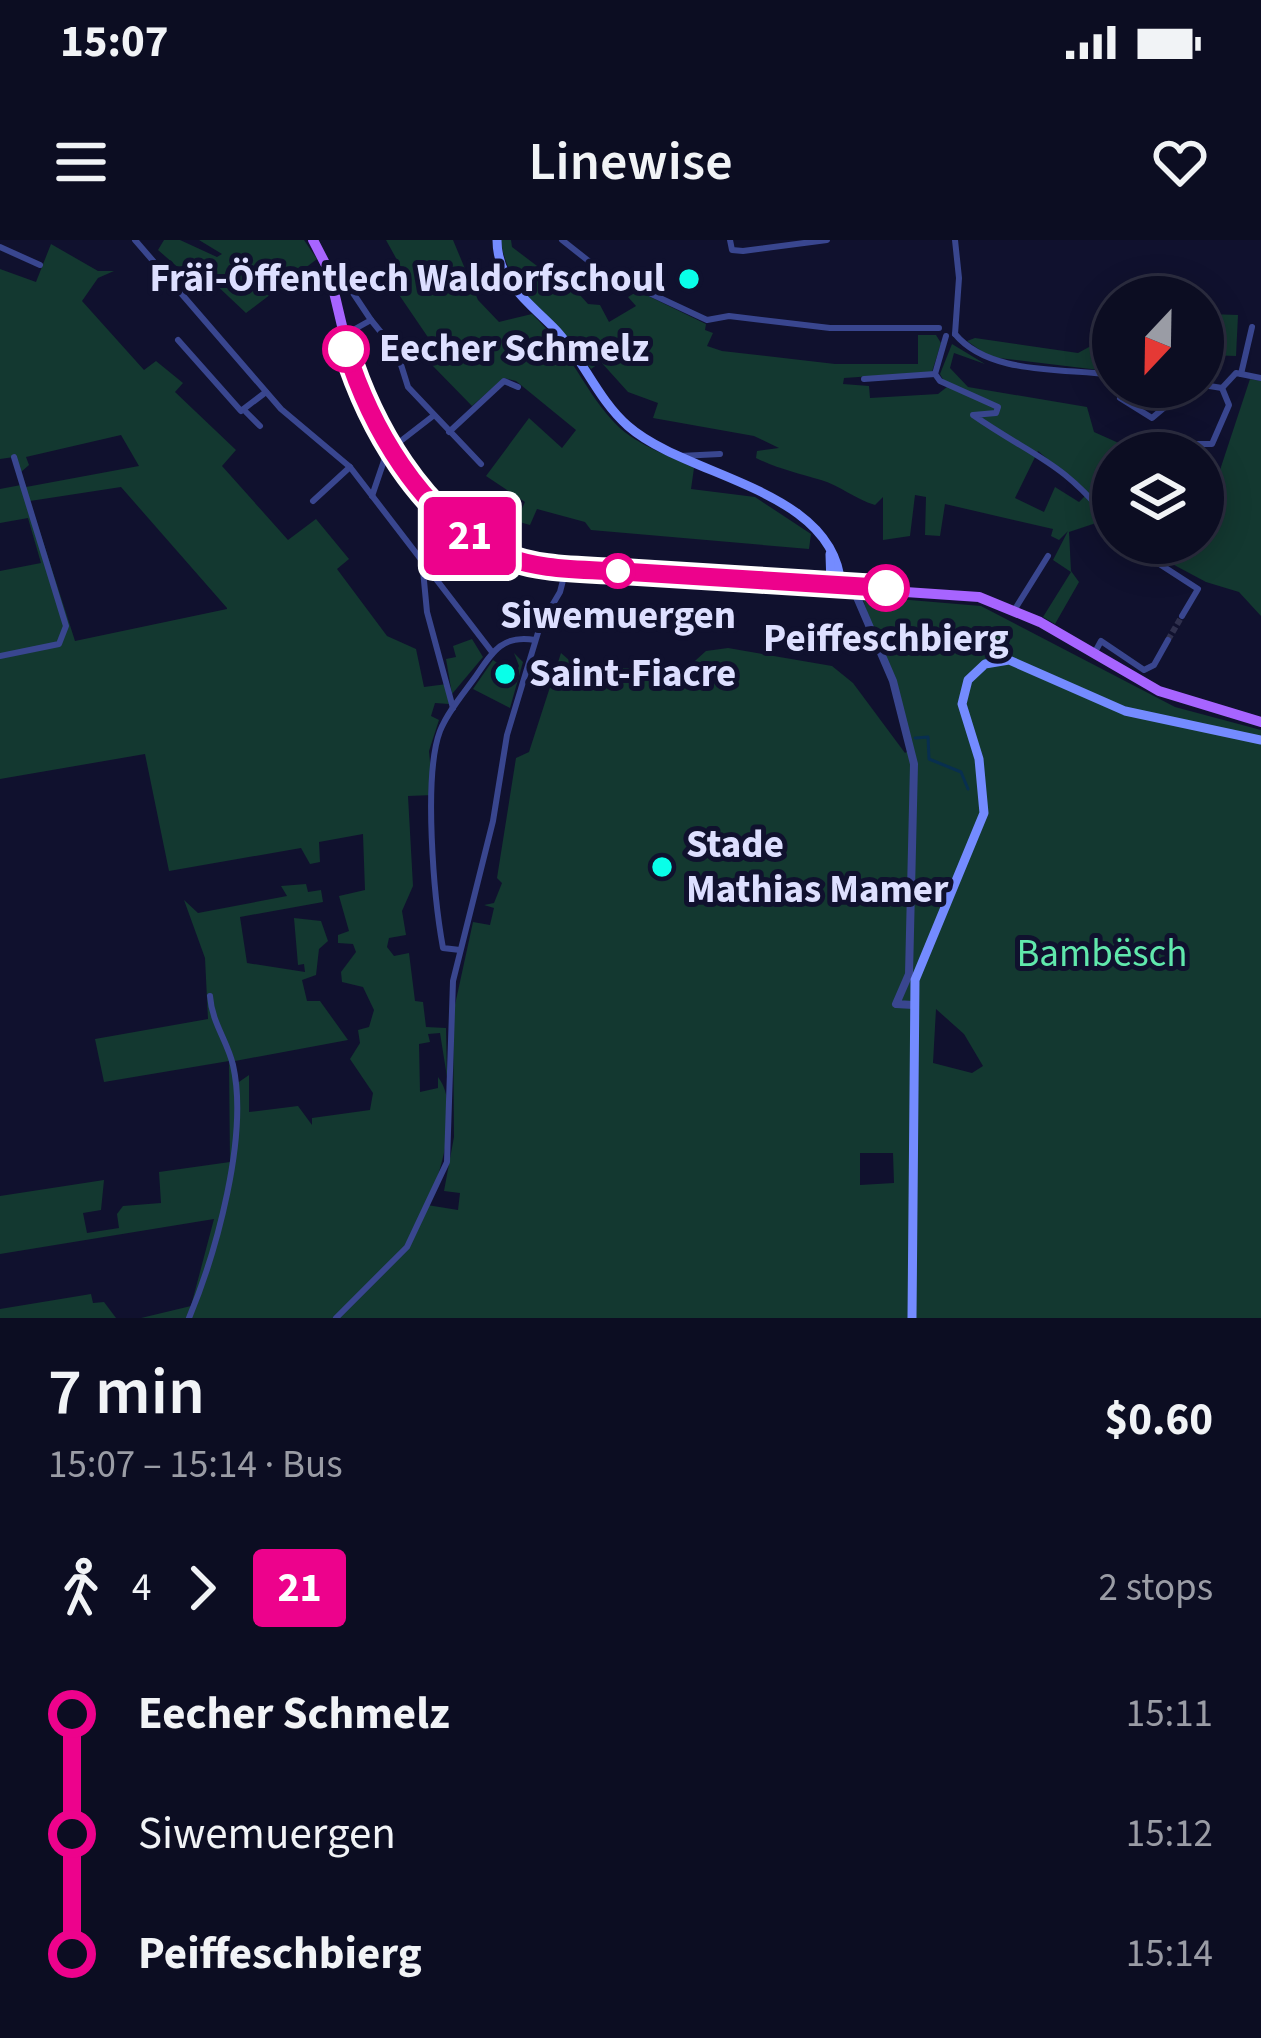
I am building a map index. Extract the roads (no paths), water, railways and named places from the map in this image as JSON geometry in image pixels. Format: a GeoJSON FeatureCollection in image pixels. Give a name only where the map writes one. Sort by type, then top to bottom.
{"type":"FeatureCollection","features":[{"type":"Feature","properties":{"kind":"main road"},"geometry":{"type":"LineString","coordinates":[[313,240],[332,285],[362,395],[390,447],[468,535],[519,561],[566,569],[958,593],[1016,609],[1159,691],[1261,722]]}},
{"type":"Feature","properties":{"kind":"main road"},"geometry":{"type":"LineString","coordinates":[[497,240],[508,280],[575,352],[616,414],[643,437],[787,507],[829,548],[841,586]]}},
{"type":"Feature","properties":{"kind":"main road"},"geometry":{"type":"LineString","coordinates":[[912,1318],[913,1006],[932,932],[972,852],[984,813],[979,759],[962,704],[975,671],[1009,661],[1125,711],[1261,740]]}},
{"type":"Feature","properties":{"kind":"street"},"geometry":{"type":"LineString","coordinates":[[135,240],[266,392],[350,467],[492,652]]}},
{"type":"Feature","properties":{"kind":"street"},"geometry":{"type":"LineString","coordinates":[[562,240],[600,270],[707,320],[729,316],[830,328],[939,328],[987,359],[1092,372]]}},
{"type":"Feature","properties":{"kind":"street"},"geometry":{"type":"LineString","coordinates":[[730,240],[731,250],[827,240]]}},
{"type":"Feature","properties":{"kind":"street"},"geometry":{"type":"LineString","coordinates":[[935,374],[953,319],[959,278],[955,240]]}},
{"type":"Feature","properties":{"kind":"street"},"geometry":{"type":"LineString","coordinates":[[0,247],[40,265]]}},
{"type":"Feature","properties":{"kind":"street"},"geometry":{"type":"LineString","coordinates":[[332,285],[351,290],[397,352],[408,387],[481,464]]}},
{"type":"Feature","properties":{"kind":"street"},"geometry":{"type":"LineString","coordinates":[[939,328],[943,319],[953,319]]}},
{"type":"Feature","properties":{"kind":"street"},"geometry":{"type":"LineString","coordinates":[[343,334],[371,320]]}},
{"type":"Feature","properties":{"kind":"street"},"geometry":{"type":"LineString","coordinates":[[1241,374],[1252,327]]}},
{"type":"Feature","properties":{"kind":"street"},"geometry":{"type":"LineString","coordinates":[[178,340],[260,426]]}},
{"type":"Feature","properties":{"kind":"street"},"geometry":{"type":"LineString","coordinates":[[864,379],[935,374],[958,394],[998,407],[1000,412],[973,415],[1051,459],[1092,498]]}},
{"type":"Feature","properties":{"kind":"street"},"geometry":{"type":"LineString","coordinates":[[1224,385],[1230,375],[1261,379]]}},
{"type":"Feature","properties":{"kind":"street"},"geometry":{"type":"LineString","coordinates":[[449,432],[504,381],[518,387]]}},
{"type":"Feature","properties":{"kind":"street"},"geometry":{"type":"LineString","coordinates":[[246,412],[266,392]]}},
{"type":"Feature","properties":{"kind":"street"},"geometry":{"type":"LineString","coordinates":[[1217,432],[1229,405],[1224,393]]}},
{"type":"Feature","properties":{"kind":"street"},"geometry":{"type":"LineString","coordinates":[[1136,408],[1152,418],[1165,408]]}},
{"type":"Feature","properties":{"kind":"street"},"geometry":{"type":"LineString","coordinates":[[372,496],[390,447],[433,416]]}},
{"type":"Feature","properties":{"kind":"street"},"geometry":{"type":"LineString","coordinates":[[680,456],[720,454]]}},
{"type":"Feature","properties":{"kind":"street"},"geometry":{"type":"LineString","coordinates":[[0,656],[58,644],[66,626],[14,457]]}},
{"type":"Feature","properties":{"kind":"street"},"geometry":{"type":"LineString","coordinates":[[313,501],[350,467]]}},
{"type":"Feature","properties":{"kind":"street"},"geometry":{"type":"LineString","coordinates":[[1016,609],[1048,556]]}},
{"type":"Feature","properties":{"kind":"street"},"geometry":{"type":"LineString","coordinates":[[422,560],[427,612],[454,708]]}},
{"type":"Feature","properties":{"kind":"street"},"geometry":{"type":"LineString","coordinates":[[1159,564],[1198,589],[1182,616]]}},
{"type":"Feature","properties":{"kind":"street"},"geometry":{"type":"LineString","coordinates":[[336,1318],[407,1247],[447,1162],[449,1009],[460,950],[493,821],[507,735],[535,640],[566,569]]}},
{"type":"Feature","properties":{"kind":"street"},"geometry":{"type":"LineString","coordinates":[[841,586],[884,658],[914,764],[909,974],[896,1004],[913,1006]]}},
{"type":"Feature","properties":{"kind":"street"},"geometry":{"type":"LineString","coordinates":[[460,950],[443,948],[434,868],[436,746],[454,708],[492,652],[516,638],[535,640]]}},
{"type":"Feature","properties":{"kind":"street"},"geometry":{"type":"LineString","coordinates":[[1094,653],[1101,641],[1150,669],[1168,640]]}},
{"type":"Feature","properties":{"kind":"street"},"geometry":{"type":"LineString","coordinates":[[189,1318],[236,1147],[234,1072],[211,1018],[209,997]]}},
{"type":"Feature","properties":{"kind":"waterway"},"geometry":{"type":"LineString","coordinates":[[899,645],[907,650]]}},
{"type":"Feature","properties":{"kind":"waterway"},"geometry":{"type":"LineString","coordinates":[[915,738],[928,737],[929,759],[961,772],[968,789]]}},
{"type":"Feature","properties":{"kind":"tunnel"},"geometry":{"type":"LineString","coordinates":[[1168,640],[1182,616]]}},
{"type":"Feature","properties":{"kind":"place","name":"Fräi-Öffentlech Waldorfschoul"},"geometry":{"type":"Point","coordinates":[689,279]}},
{"type":"Feature","properties":{"kind":"place","name":"Eecher Schmelz"},"geometry":{"type":"Point","coordinates":[346,349]}},
{"type":"Feature","properties":{"kind":"place","name":"Siwemuergen"},"geometry":{"type":"Point","coordinates":[618,571]}},
{"type":"Feature","properties":{"kind":"place","name":"Peiffeschbierg"},"geometry":{"type":"Point","coordinates":[886,588]}},
{"type":"Feature","properties":{"kind":"place","name":"Saint-Fiacre"},"geometry":{"type":"Point","coordinates":[505,674]}},
{"type":"Feature","properties":{"kind":"place","name":"Stade Mathias Mamer"},"geometry":{"type":"Point","coordinates":[662,867]}},
{"type":"Feature","properties":{"kind":"park label","name":"Bambësch"},"geometry":{"type":"Point","coordinates":[1102,954]}}]}
